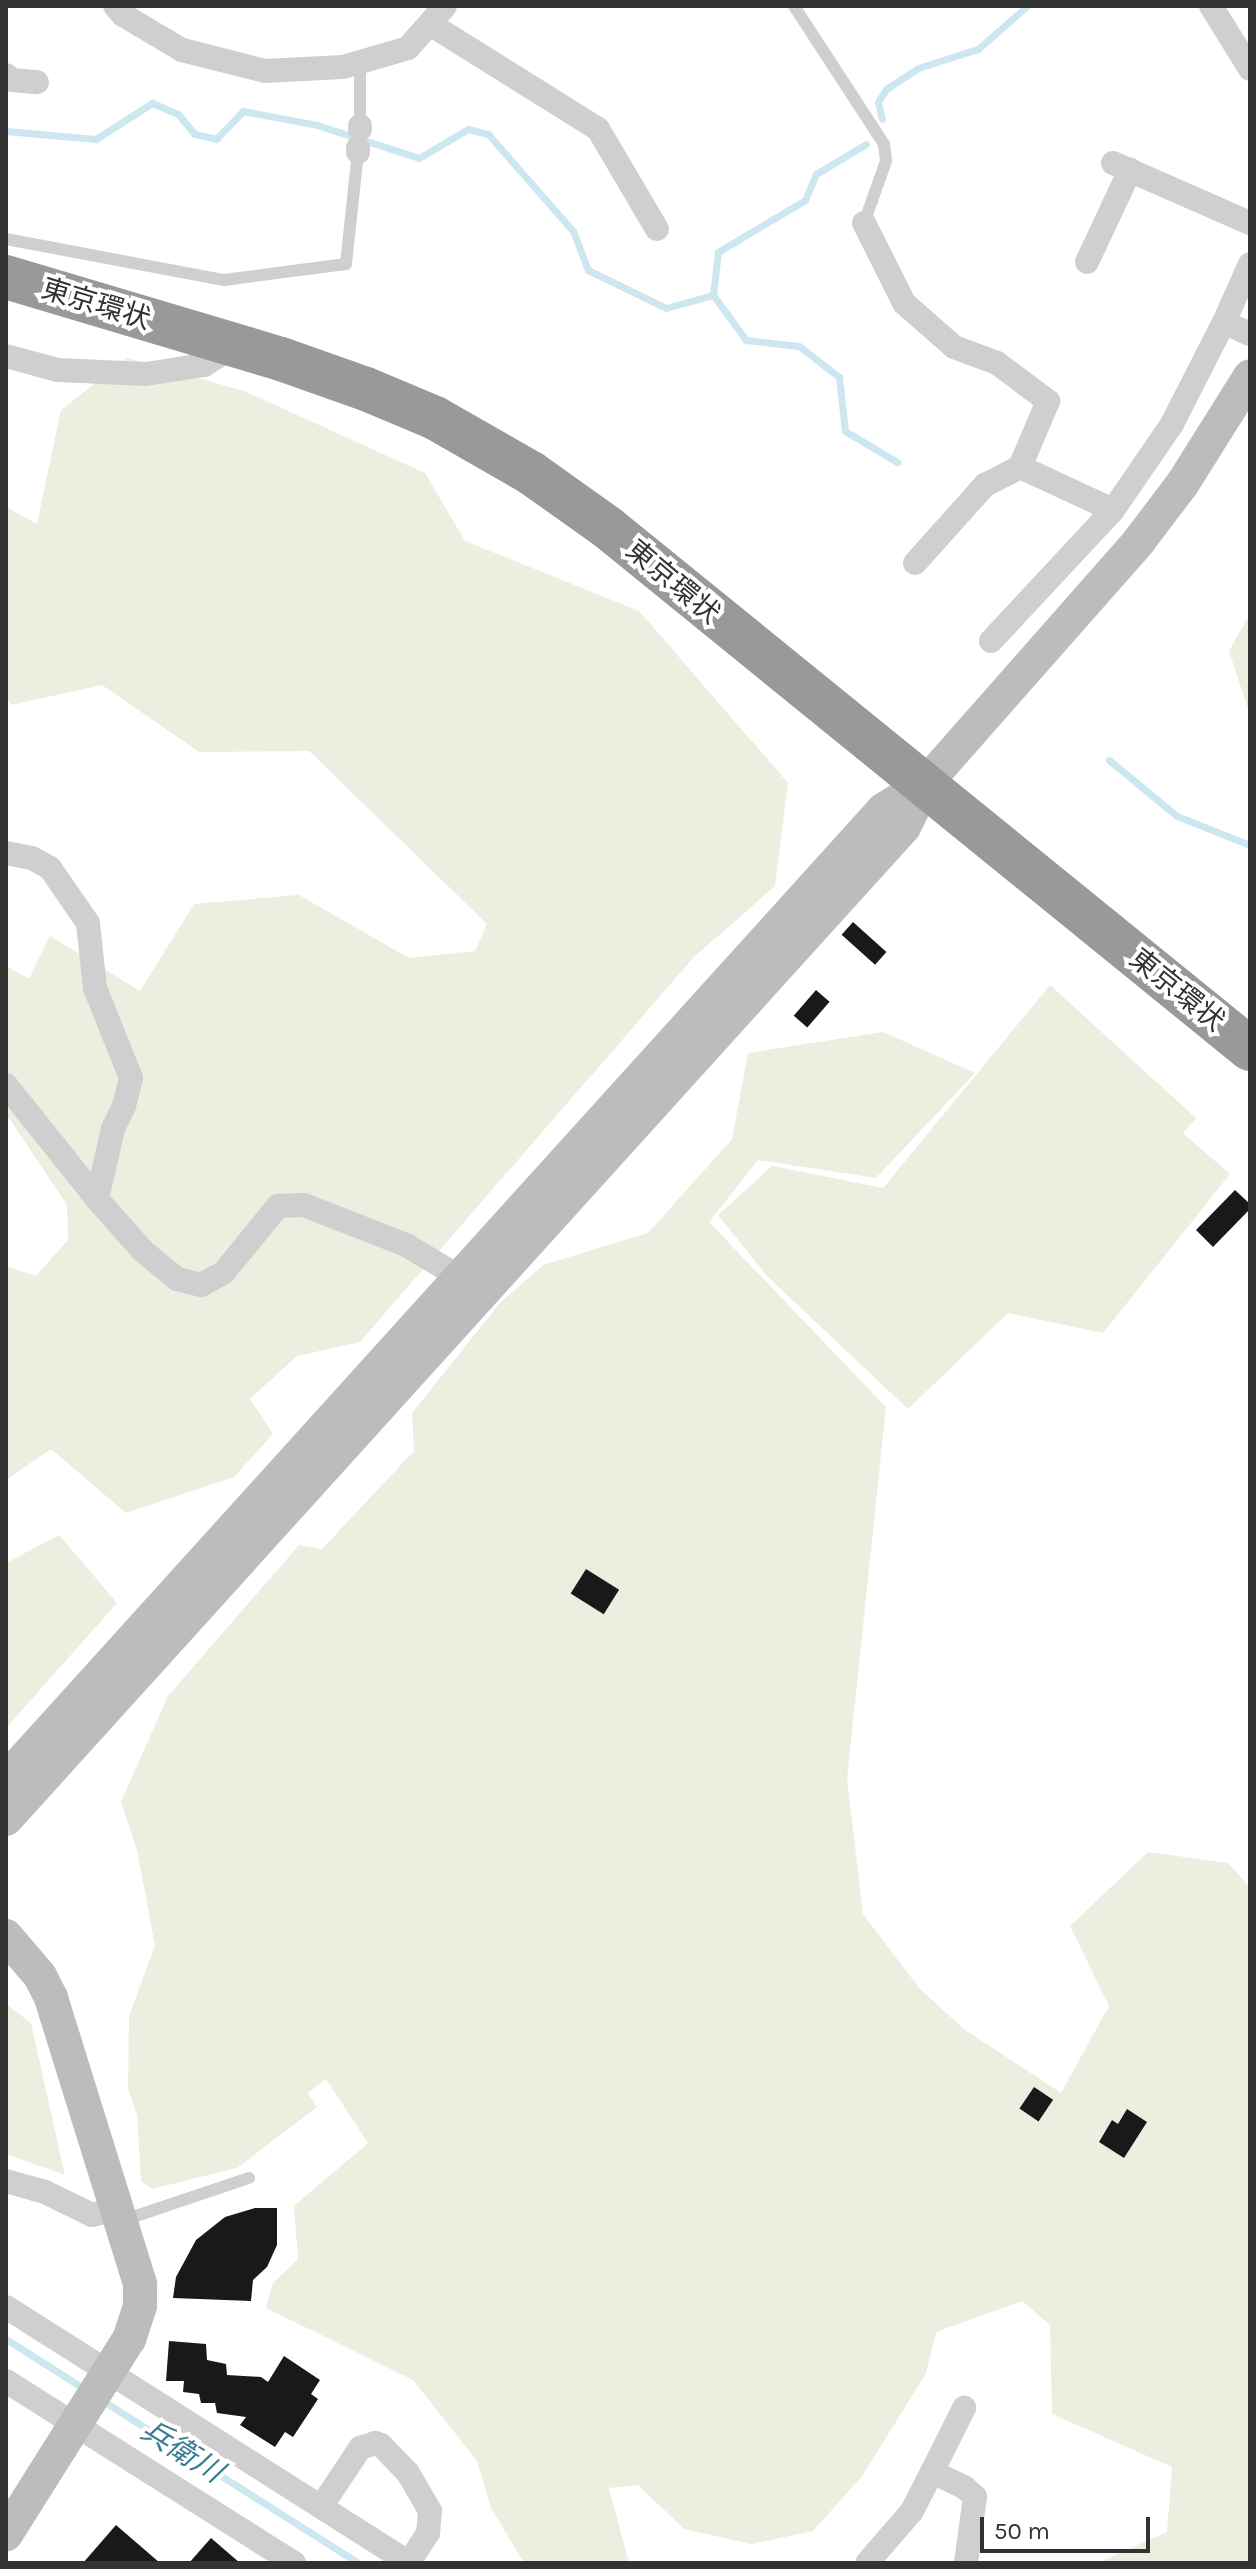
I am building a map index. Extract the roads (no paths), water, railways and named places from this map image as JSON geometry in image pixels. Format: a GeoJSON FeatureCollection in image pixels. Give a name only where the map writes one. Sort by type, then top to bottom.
{"type":"FeatureCollection","features":[{"type":"Feature","properties":{"kind":"highway","name":"東京環状"},"geometry":{"type":"LineString","coordinates":[[6,277],[281,359],[380,395],[435,418],[531,473],[607,527],[1250,1049]]}},
{"type":"Feature","properties":{"kind":"street"},"geometry":{"type":"LineString","coordinates":[[115,6],[123,15],[182,50],[265,71],[360,63],[408,48],[438,15],[598,129],[657,229]]}},
{"type":"Feature","properties":{"kind":"street"},"geometry":{"type":"LineString","coordinates":[[1211,6],[1250,69]]}},
{"type":"Feature","properties":{"kind":"street"},"geometry":{"type":"LineString","coordinates":[[6,75],[12,80],[37,82]]}},
{"type":"Feature","properties":{"kind":"street"},"geometry":{"type":"LineString","coordinates":[[1087,262],[1121,166],[1250,223]]}},
{"type":"Feature","properties":{"kind":"street"},"geometry":{"type":"LineString","coordinates":[[864,223],[904,303],[954,347],[997,363],[1048,401],[1020,467],[985,485],[915,563]]}},
{"type":"Feature","properties":{"kind":"street"},"geometry":{"type":"LineString","coordinates":[[991,641],[1113,510],[1172,424],[1250,264]]}},
{"type":"Feature","properties":{"kind":"street"},"geometry":{"type":"LineString","coordinates":[[1224,322],[1250,334]]}},
{"type":"Feature","properties":{"kind":"street"},"geometry":{"type":"LineString","coordinates":[[6,356],[58,370],[146,374],[204,365],[234,346]]}},
{"type":"Feature","properties":{"kind":"street"},"geometry":{"type":"LineString","coordinates":[[6,1819],[473,1286],[883,810],[926,783],[1139,541],[1183,483],[1250,376]]}},
{"type":"Feature","properties":{"kind":"street"},"geometry":{"type":"LineString","coordinates":[[1020,467],[1113,510]]}},
{"type":"Feature","properties":{"kind":"street"},"geometry":{"type":"LineString","coordinates":[[6,853],[32,858],[50,868],[88,923],[95,988],[131,1078],[124,1106],[113,1129],[97,1199]]}},
{"type":"Feature","properties":{"kind":"street"},"geometry":{"type":"LineString","coordinates":[[6,1085],[97,1199],[143,1251],[177,1279],[201,1285],[224,1272],[278,1206],[304,1205],[406,1245],[473,1286]]}},
{"type":"Feature","properties":{"kind":"street"},"geometry":{"type":"LineString","coordinates":[[6,1779],[473,1286]]}},
{"type":"Feature","properties":{"kind":"street"},"geometry":{"type":"LineString","coordinates":[[6,1936],[40,1976],[51,1998],[139,2275],[140,2306],[129,2339],[6,2534]]}},
{"type":"Feature","properties":{"kind":"street"},"geometry":{"type":"LineString","coordinates":[[6,2181],[54,2196],[85,2213],[121,2215]]}},
{"type":"Feature","properties":{"kind":"street"},"geometry":{"type":"LineString","coordinates":[[6,2307],[95,2396],[294,2563]]}},
{"type":"Feature","properties":{"kind":"street"},"geometry":{"type":"LineString","coordinates":[[6,2381],[95,2396],[321,2507],[410,2563],[428,2533],[430,2511],[408,2473],[381,2445],[375,2443],[360,2448],[321,2507]]}},
{"type":"Feature","properties":{"kind":"street"},"geometry":{"type":"LineString","coordinates":[[867,2563],[912,2511],[964,2408]]}},
{"type":"Feature","properties":{"kind":"street"},"geometry":{"type":"LineString","coordinates":[[932,2472],[964,2487],[975,2497],[966,2563]]}},
{"type":"Feature","properties":{"kind":"lane"},"geometry":{"type":"LineString","coordinates":[[794,6],[884,144],[886,161],[864,223]]}},
{"type":"Feature","properties":{"kind":"lane"},"geometry":{"type":"LineString","coordinates":[[6,239],[224,280],[346,264],[359,139],[360,63]]}},
{"type":"Feature","properties":{"kind":"lane"},"geometry":{"type":"LineString","coordinates":[[121,2215],[249,2178]]}},
{"type":"Feature","properties":{"kind":"waterway"},"geometry":{"type":"LineString","coordinates":[[882,119],[878,102],[886,89],[918,68],[978,49],[1027,6]]}},
{"type":"Feature","properties":{"kind":"waterway"},"geometry":{"type":"LineString","coordinates":[[6,131],[96,139],[152,103],[178,114],[195,134],[216,139],[243,111],[317,125],[419,158],[468,129],[488,134],[573,231],[588,270],[666,308],[713,295],[746,340],[799,346],[839,377],[845,431],[897,462]]}},
{"type":"Feature","properties":{"kind":"waterway"},"geometry":{"type":"LineString","coordinates":[[713,295],[718,252],[805,200],[816,174],[866,144]]}},
{"type":"Feature","properties":{"kind":"waterway"},"geometry":{"type":"LineString","coordinates":[[1109,760],[1177,816],[1250,845]]}},
{"type":"Feature","properties":{"kind":"waterway","name":"兵衛川"},"geometry":{"type":"LineString","coordinates":[[6,2339],[86,2390]]}},
{"type":"Feature","properties":{"kind":"waterway","name":"兵衛川"},"geometry":{"type":"LineString","coordinates":[[100,2399],[358,2563]]}}]}
